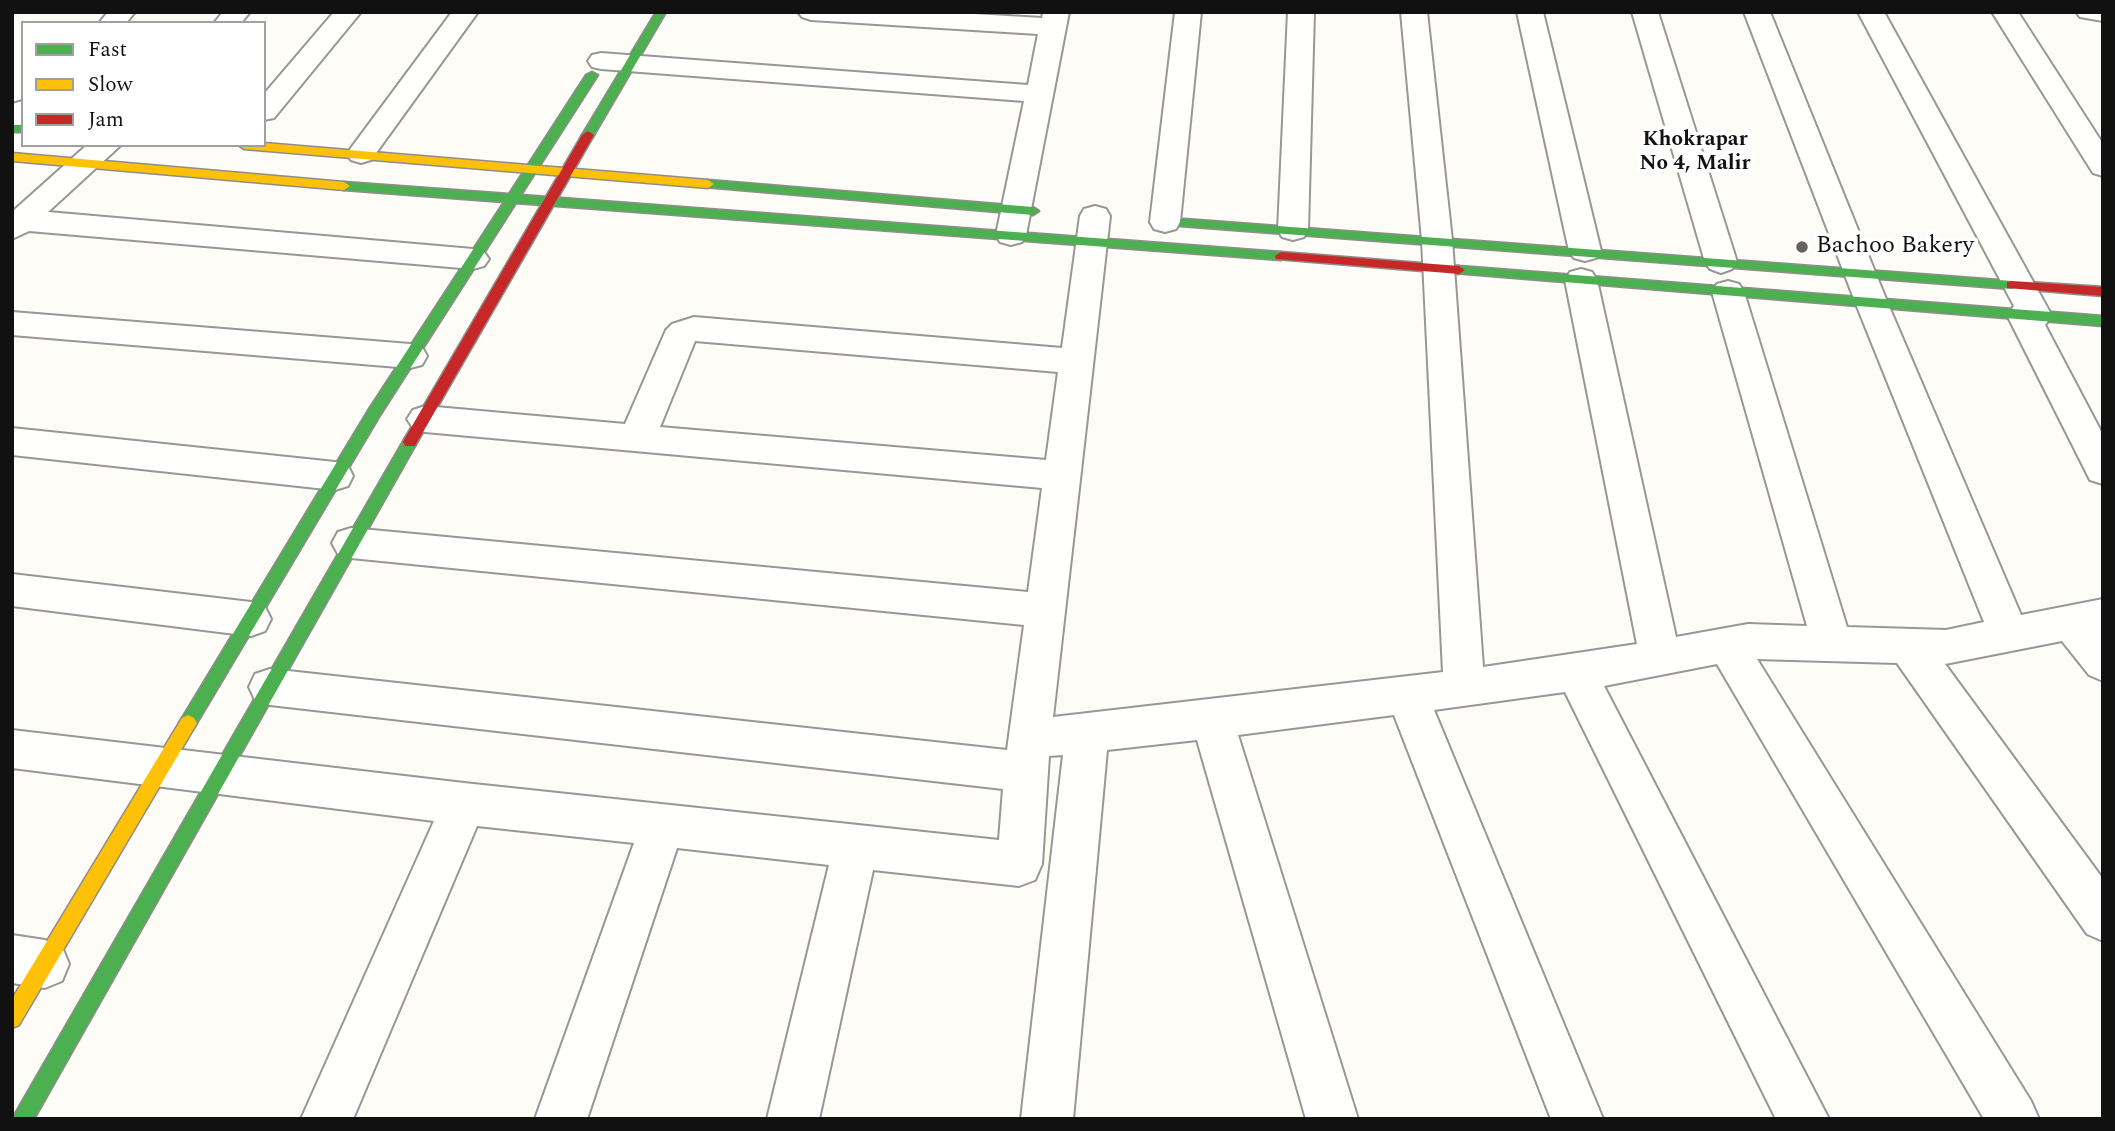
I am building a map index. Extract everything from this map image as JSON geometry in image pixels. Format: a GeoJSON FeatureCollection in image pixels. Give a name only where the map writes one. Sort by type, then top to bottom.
{"type":"FeatureCollection","features":[{"type":"Feature","properties":{"kind":"street"},"geometry":{"type":"LineString","coordinates":[[266,110],[348,12]]}},
{"type":"Feature","properties":{"kind":"street"},"geometry":{"type":"LineString","coordinates":[[361,154],[465,12]]}},
{"type":"Feature","properties":{"kind":"street"},"geometry":{"type":"LineString","coordinates":[[12,1018],[29,962],[164,768],[335,476],[410,356],[473,259],[614,55],[661,12]]}},
{"type":"Feature","properties":{"kind":"street"},"geometry":{"type":"LineString","coordinates":[[811,12],[1054,20],[1013,222]]}},
{"type":"Feature","properties":{"kind":"street"},"geometry":{"type":"LineString","coordinates":[[1188,12],[1159,221],[1293,230],[1438,255],[1866,288],[2026,306],[2103,292]]}},
{"type":"Feature","properties":{"kind":"street"},"geometry":{"type":"LineString","coordinates":[[1293,230],[1301,12]]}},
{"type":"Feature","properties":{"kind":"street"},"geometry":{"type":"LineString","coordinates":[[1415,12],[1438,255],[1464,687]]}},
{"type":"Feature","properties":{"kind":"street"},"geometry":{"type":"LineString","coordinates":[[1530,12],[1660,657]]}},
{"type":"Feature","properties":{"kind":"street"},"geometry":{"type":"LineString","coordinates":[[1645,12],[1832,643]]}},
{"type":"Feature","properties":{"kind":"street"},"geometry":{"type":"LineString","coordinates":[[1757,12],[1866,288],[2010,634]]}},
{"type":"Feature","properties":{"kind":"street"},"geometry":{"type":"LineString","coordinates":[[1871,12],[2026,306],[2103,470]]}},
{"type":"Feature","properties":{"kind":"street"},"geometry":{"type":"LineString","coordinates":[[2005,12],[2103,167]]}},
{"type":"Feature","properties":{"kind":"street"},"geometry":{"type":"LineString","coordinates":[[2089,12],[2103,13]]}},
{"type":"Feature","properties":{"kind":"street"},"geometry":{"type":"LineString","coordinates":[[614,55],[1039,94]]}},
{"type":"Feature","properties":{"kind":"street"},"geometry":{"type":"LineString","coordinates":[[22,1119],[565,171],[614,55]]}},
{"type":"Feature","properties":{"kind":"street"},"geometry":{"type":"LineString","coordinates":[[266,147],[565,171],[1013,222],[1055,213]]}},
{"type":"Feature","properties":{"kind":"street"},"geometry":{"type":"LineString","coordinates":[[12,157],[95,153],[514,201],[1013,222],[1093,222],[1438,255],[1866,288],[2026,306],[2103,321]]}},
{"type":"Feature","properties":{"kind":"street"},"geometry":{"type":"LineString","coordinates":[[17,224],[95,153]]}},
{"type":"Feature","properties":{"kind":"street"},"geometry":{"type":"LineString","coordinates":[[12,749],[464,804],[1018,864],[1027,755],[1093,222]]}},
{"type":"Feature","properties":{"kind":"street"},"geometry":{"type":"LineString","coordinates":[[17,224],[473,259]]}},
{"type":"Feature","properties":{"kind":"street"},"geometry":{"type":"LineString","coordinates":[[12,323],[410,356]]}},
{"type":"Feature","properties":{"kind":"street"},"geometry":{"type":"LineString","coordinates":[[638,436],[678,338],[684,332],[694,329],[1076,361]]}},
{"type":"Feature","properties":{"kind":"street"},"geometry":{"type":"LineString","coordinates":[[425,419],[1062,476]]}},
{"type":"Feature","properties":{"kind":"street"},"geometry":{"type":"LineString","coordinates":[[12,442],[335,476]]}},
{"type":"Feature","properties":{"kind":"street"},"geometry":{"type":"LineString","coordinates":[[351,543],[1045,610]]}},
{"type":"Feature","properties":{"kind":"street"},"geometry":{"type":"LineString","coordinates":[[12,590],[251,619]]}},
{"type":"Feature","properties":{"kind":"street"},"geometry":{"type":"LineString","coordinates":[[270,687],[1027,755],[1087,732],[1212,720],[1576,673],[1748,641],[1945,647],[2086,619],[2103,663]]}},
{"type":"Feature","properties":{"kind":"street"},"geometry":{"type":"LineString","coordinates":[[1727,645],[2013,1119]]}},
{"type":"Feature","properties":{"kind":"street"},"geometry":{"type":"LineString","coordinates":[[1908,646],[2103,918]]}},
{"type":"Feature","properties":{"kind":"street"},"geometry":{"type":"LineString","coordinates":[[1576,673],[1803,1119]]}},
{"type":"Feature","properties":{"kind":"street"},"geometry":{"type":"LineString","coordinates":[[1407,694],[1577,1119]]}},
{"type":"Feature","properties":{"kind":"street"},"geometry":{"type":"LineString","coordinates":[[1212,720],[1332,1119]]}},
{"type":"Feature","properties":{"kind":"street"},"geometry":{"type":"LineString","coordinates":[[1047,1119],[1087,732]]}},
{"type":"Feature","properties":{"kind":"street"},"geometry":{"type":"LineString","coordinates":[[327,1119],[464,804]]}},
{"type":"Feature","properties":{"kind":"street"},"geometry":{"type":"LineString","coordinates":[[561,1119],[662,825]]}},
{"type":"Feature","properties":{"kind":"street"},"geometry":{"type":"LineString","coordinates":[[793,1119],[856,846]]}},
{"type":"Feature","properties":{"kind":"traffic: fast"},"geometry":{"type":"LineString","coordinates":[[588,135],[661,12]]}},
{"type":"Feature","properties":{"kind":"traffic: fast"},"geometry":{"type":"LineString","coordinates":[[188,723],[374,413],[592,75]]}},
{"type":"Feature","properties":{"kind":"traffic: fast"},"geometry":{"type":"LineString","coordinates":[[12,128],[21,129]]}},
{"type":"Feature","properties":{"kind":"traffic: fast"},"geometry":{"type":"LineString","coordinates":[[708,184],[1033,211]]}},
{"type":"Feature","properties":{"kind":"traffic: fast"},"geometry":{"type":"LineString","coordinates":[[344,186],[1281,256]]}},
{"type":"Feature","properties":{"kind":"traffic: fast"},"geometry":{"type":"LineString","coordinates":[[1184,223],[2012,285]]}},
{"type":"Feature","properties":{"kind":"traffic: fast"},"geometry":{"type":"LineString","coordinates":[[1459,270],[2103,321]]}},
{"type":"Feature","properties":{"kind":"traffic: fast"},"geometry":{"type":"LineString","coordinates":[[22,1119],[410,442]]}},
{"type":"Feature","properties":{"kind":"traffic: slow"},"geometry":{"type":"LineString","coordinates":[[266,147],[708,184]]}},
{"type":"Feature","properties":{"kind":"traffic: slow"},"geometry":{"type":"LineString","coordinates":[[12,157],[344,186]]}},
{"type":"Feature","properties":{"kind":"traffic: slow"},"geometry":{"type":"LineString","coordinates":[[12,1018],[188,723]]}},
{"type":"Feature","properties":{"kind":"traffic: jam"},"geometry":{"type":"LineString","coordinates":[[410,442],[588,135]]}},
{"type":"Feature","properties":{"kind":"traffic: jam"},"geometry":{"type":"LineString","coordinates":[[1281,256],[1459,270]]}},
{"type":"Feature","properties":{"kind":"traffic: jam"},"geometry":{"type":"LineString","coordinates":[[2012,285],[2103,292]]}},
{"type":"Feature","properties":{"kind":"place","name":"Bachoo Bakery"},"geometry":{"type":"Point","coordinates":[1802,247]}},
{"type":"Feature","properties":{"kind":"district","name":"Khokrapar No 4, Malir"},"geometry":{"type":"Point","coordinates":[1695,153]}}]}
